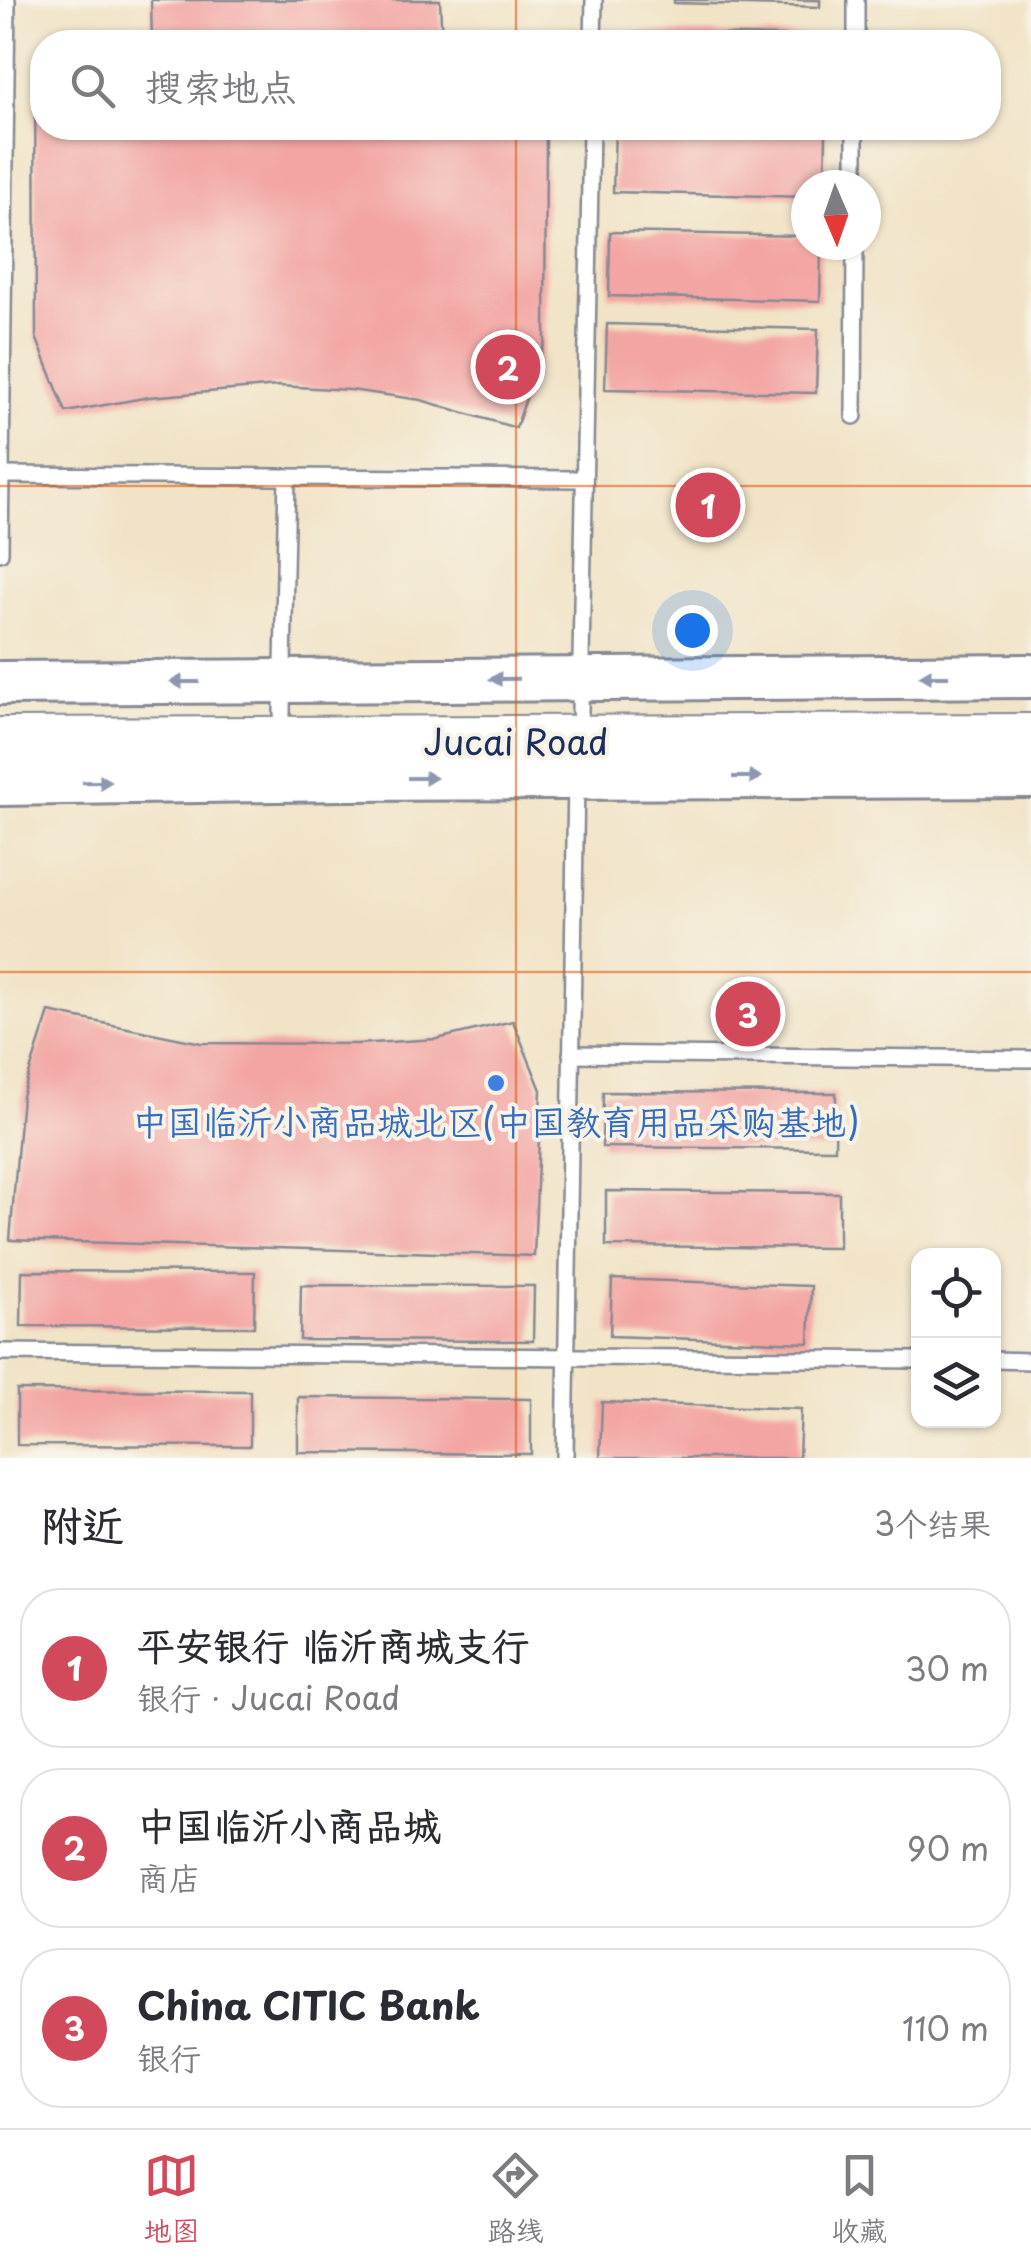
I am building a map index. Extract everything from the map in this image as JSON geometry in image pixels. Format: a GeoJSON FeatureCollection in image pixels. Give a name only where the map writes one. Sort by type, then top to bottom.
{"type":"FeatureCollection","features":[{"type":"Feature","properties":{"kind":"main road","name":"Jucai Road"},"geometry":{"type":"LineString","coordinates":[[0,715],[282,698],[578,727],[1031,738]]}},
{"type":"Feature","properties":{"kind":"main road","name":"Jucai Road"},"geometry":{"type":"LineString","coordinates":[[0,742],[1031,711]]}},
{"type":"Feature","properties":{"kind":"street"},"geometry":{"type":"LineString","coordinates":[[0,784],[578,727],[1031,676]]}},
{"type":"Feature","properties":{"kind":"street"},"geometry":{"type":"LineString","coordinates":[[0,683],[282,698]]}},
{"type":"Feature","properties":{"kind":"street"},"geometry":{"type":"LineString","coordinates":[[578,727],[1031,776]]}},
{"type":"Feature","properties":{"kind":"lane"},"geometry":{"type":"LineString","coordinates":[[0,553],[7,0]]}},
{"type":"Feature","properties":{"kind":"lane"},"geometry":{"type":"LineString","coordinates":[[593,30],[594,0]]}},
{"type":"Feature","properties":{"kind":"lane"},"geometry":{"type":"LineString","coordinates":[[856,0],[856,30]]}},
{"type":"Feature","properties":{"kind":"lane"},"geometry":{"type":"LineString","coordinates":[[565,1458],[591,140]]}},
{"type":"Feature","properties":{"kind":"lane"},"geometry":{"type":"LineString","coordinates":[[855,140],[855,170]]}},
{"type":"Feature","properties":{"kind":"lane"},"geometry":{"type":"LineString","coordinates":[[854,416],[855,260]]}},
{"type":"Feature","properties":{"kind":"lane"},"geometry":{"type":"LineString","coordinates":[[1,474],[584,479]]}},
{"type":"Feature","properties":{"kind":"lane"},"geometry":{"type":"LineString","coordinates":[[282,698],[287,477]]}},
{"type":"Feature","properties":{"kind":"lane"},"geometry":{"type":"LineString","coordinates":[[571,1054],[1031,1059]]}},
{"type":"Feature","properties":{"kind":"lane"},"geometry":{"type":"LineString","coordinates":[[0,1352],[911,1360]]}},
{"type":"Feature","properties":{"kind":"lane"},"geometry":{"type":"LineString","coordinates":[[1001,1360],[1031,1361]]}},
{"type":"Feature","properties":{"kind":"building"},"geometry":{"type":"Polygon","coordinates":[[[151,0],[440,0],[441,30],[152,30],[151,0]]]}},
{"type":"Feature","properties":{"kind":"building"},"geometry":{"type":"Polygon","coordinates":[[[820,0],[820,7],[674,3],[820,0]]]}},
{"type":"Feature","properties":{"kind":"building"},"geometry":{"type":"Polygon","coordinates":[[[35,140],[546,140],[545,342],[516,428],[421,400],[351,390],[278,386],[149,397],[66,412],[36,337],[35,140]]]}},
{"type":"Feature","properties":{"kind":"building"},"geometry":{"type":"Polygon","coordinates":[[[615,140],[826,140],[825,170],[791,170],[791,197],[613,192],[615,140]]]}},
{"type":"Feature","properties":{"kind":"building"},"geometry":{"type":"Polygon","coordinates":[[[610,232],[791,236],[791,260],[821,260],[820,301],[609,296],[610,232]]]}},
{"type":"Feature","properties":{"kind":"building"},"geometry":{"type":"Polygon","coordinates":[[[607,324],[818,329],[816,393],[605,389],[607,324]]]}},
{"type":"Feature","properties":{"kind":"building"},"geometry":{"type":"Polygon","coordinates":[[[49,1012],[201,1043],[357,1044],[437,1039],[513,1021],[541,1090],[534,1256],[10,1240],[22,1096],[49,1012]]]}},
{"type":"Feature","properties":{"kind":"building"},"geometry":{"type":"Polygon","coordinates":[[[603,1092],[836,1093],[835,1149],[602,1147],[603,1092]]]}},
{"type":"Feature","properties":{"kind":"building"},"geometry":{"type":"Polygon","coordinates":[[[606,1191],[839,1193],[839,1248],[606,1246],[606,1191]]]}},
{"type":"Feature","properties":{"kind":"building"},"geometry":{"type":"Polygon","coordinates":[[[22,1271],[255,1272],[254,1327],[21,1326],[22,1271]]]}},
{"type":"Feature","properties":{"kind":"building"},"geometry":{"type":"Polygon","coordinates":[[[612,1279],[811,1286],[809,1343],[610,1336],[612,1279]]]}},
{"type":"Feature","properties":{"kind":"building"},"geometry":{"type":"Polygon","coordinates":[[[301,1285],[534,1286],[533,1341],[300,1340],[301,1285]]]}},
{"type":"Feature","properties":{"kind":"building"},"geometry":{"type":"Polygon","coordinates":[[[17,1390],[250,1391],[250,1446],[17,1445],[17,1390]]]}},
{"type":"Feature","properties":{"kind":"building"},"geometry":{"type":"Polygon","coordinates":[[[298,1397],[531,1399],[531,1454],[298,1452],[298,1397]]]}},
{"type":"Feature","properties":{"kind":"building"},"geometry":{"type":"Polygon","coordinates":[[[602,1402],[801,1409],[799,1458],[600,1458],[602,1402]]]}},
{"type":"Feature","properties":{"kind":"place","name":"中国临沂小商品城"},"geometry":{"type":"Point","coordinates":[508,367]}},
{"type":"Feature","properties":{"kind":"place","name":"平安银行 临沂商城支行"},"geometry":{"type":"Point","coordinates":[708,505]}},
{"type":"Feature","properties":{"kind":"place","name":"China CITIC Bank"},"geometry":{"type":"Point","coordinates":[748,1014]}},
{"type":"Feature","properties":{"kind":"place","name":"中国临沂小商品城北区(中国教育用品采购基地)"},"geometry":{"type":"Point","coordinates":[496,1083]}}]}
